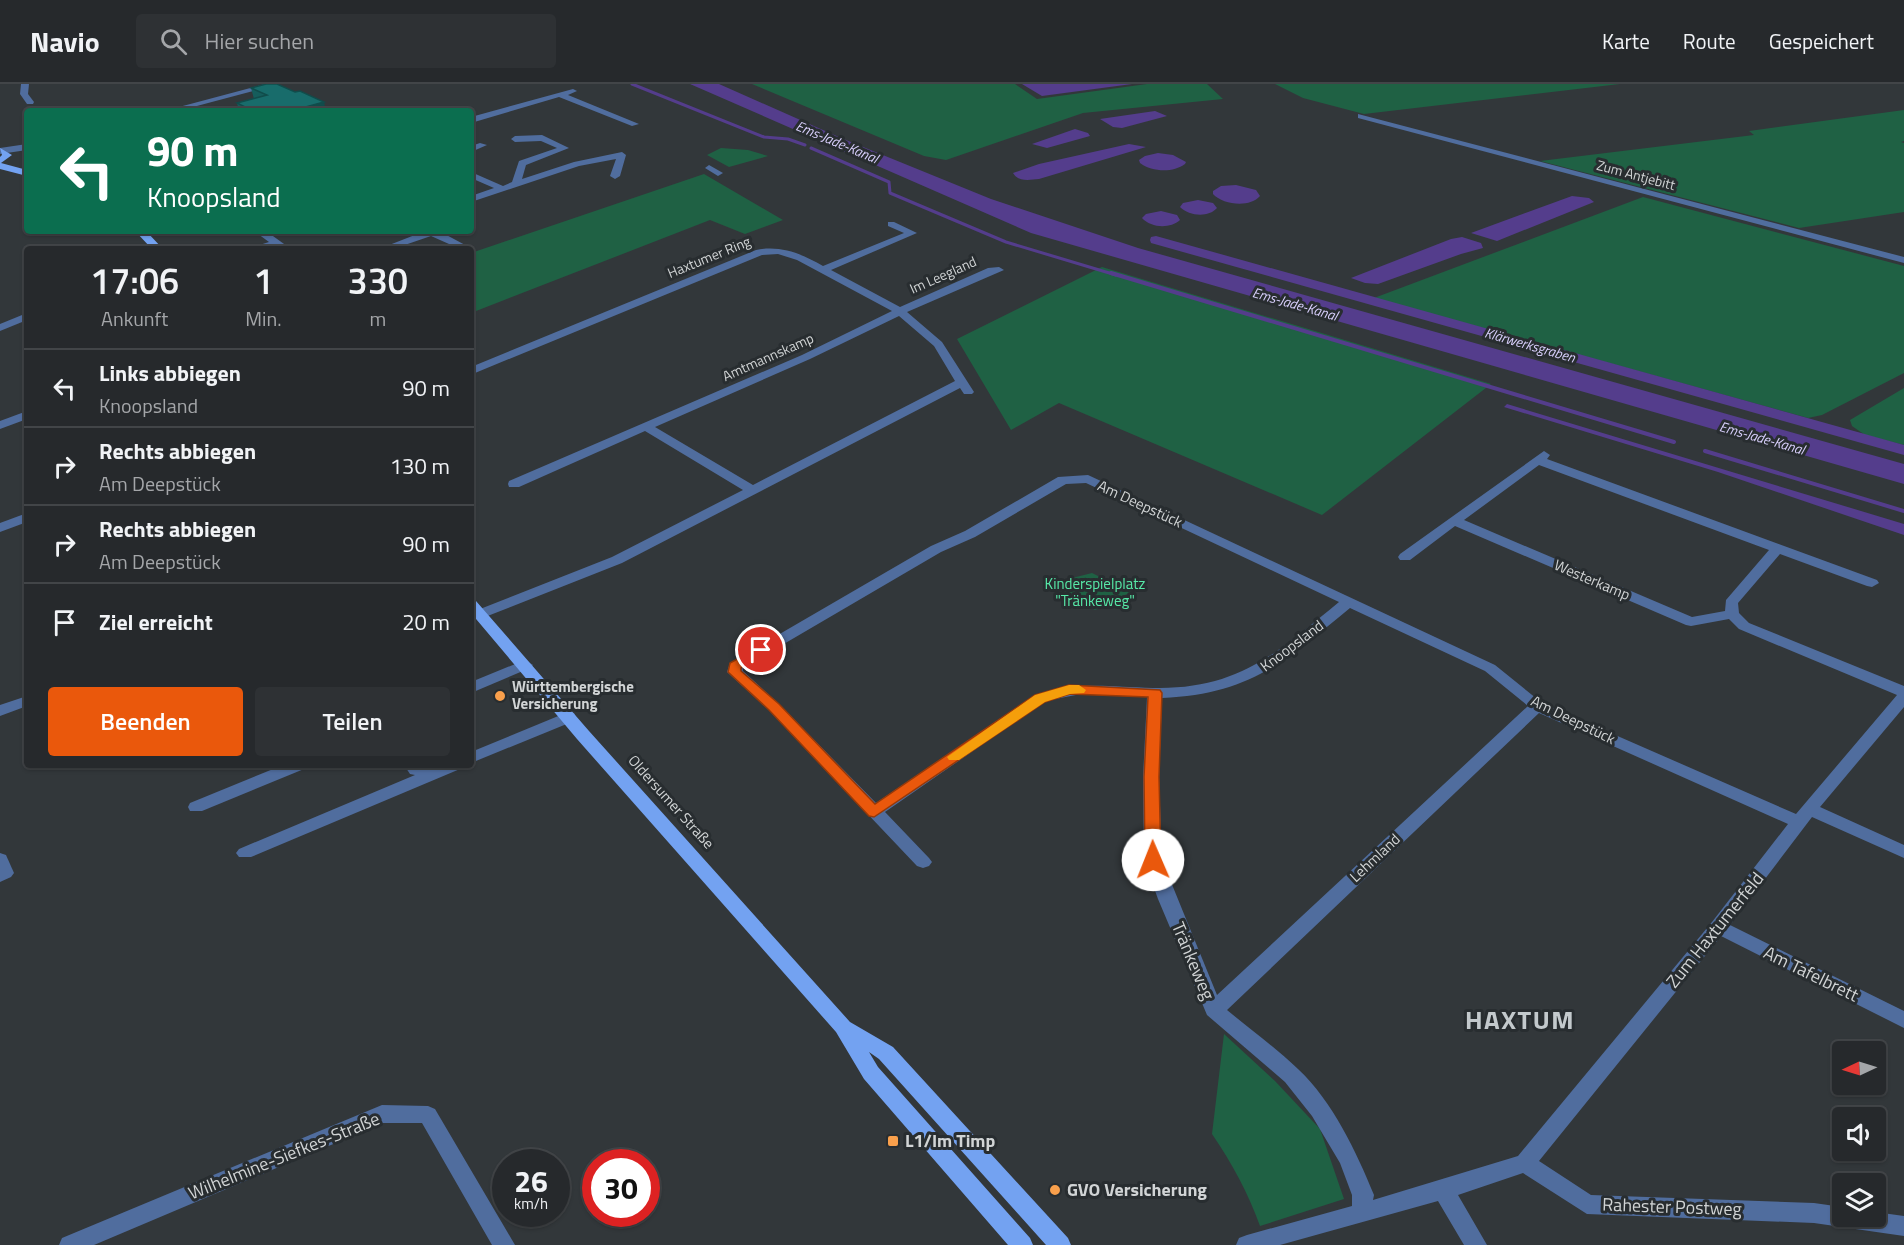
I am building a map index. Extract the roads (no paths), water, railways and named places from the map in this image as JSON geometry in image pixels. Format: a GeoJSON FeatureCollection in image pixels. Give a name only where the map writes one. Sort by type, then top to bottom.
{"type":"FeatureCollection","features":[{"type":"Feature","properties":{"kind":"main road"},"geometry":{"type":"LineString","coordinates":[[2,158],[24,172]]}},
{"type":"Feature","properties":{"kind":"main road"},"geometry":{"type":"LineString","coordinates":[[143,234],[156,246]]}},
{"type":"Feature","properties":{"kind":"main road","name":"Oldersumer Straße"},"geometry":{"type":"LineString","coordinates":[[475,609],[843,1027],[871,1073],[1022,1245]]}},
{"type":"Feature","properties":{"kind":"main road","name":"Oldersumer Straße"},"geometry":{"type":"LineString","coordinates":[[843,1027],[886,1053],[1060,1245]]}},
{"type":"Feature","properties":{"kind":"street"},"geometry":{"type":"LineString","coordinates":[[25,84],[24,94],[30,102]]}},
{"type":"Feature","properties":{"kind":"street"},"geometry":{"type":"LineString","coordinates":[[180,108],[275,84]]}},
{"type":"Feature","properties":{"kind":"street"},"geometry":{"type":"LineString","coordinates":[[474,119],[573,91]]}},
{"type":"Feature","properties":{"kind":"street"},"geometry":{"type":"LineString","coordinates":[[561,95],[635,124]]}},
{"type":"Feature","properties":{"kind":"street","name":"Zum Antjebitt"},"geometry":{"type":"LineString","coordinates":[[1361,116],[1904,260]]}},
{"type":"Feature","properties":{"kind":"street"},"geometry":{"type":"LineString","coordinates":[[515,139],[542,138],[565,148],[522,163],[516,185]]}},
{"type":"Feature","properties":{"kind":"street"},"geometry":{"type":"LineString","coordinates":[[474,148],[483,145]]}},
{"type":"Feature","properties":{"kind":"street"},"geometry":{"type":"LineString","coordinates":[[2,158],[24,148]]}},
{"type":"Feature","properties":{"kind":"street"},"geometry":{"type":"LineString","coordinates":[[474,199],[577,164],[622,155],[615,176]]}},
{"type":"Feature","properties":{"kind":"street"},"geometry":{"type":"LineString","coordinates":[[709,168],[718,173]]}},
{"type":"Feature","properties":{"kind":"street"},"geometry":{"type":"LineString","coordinates":[[474,176],[503,189]]}},
{"type":"Feature","properties":{"kind":"street"},"geometry":{"type":"LineString","coordinates":[[824,269],[912,233],[891,224]]}},
{"type":"Feature","properties":{"kind":"street"},"geometry":{"type":"LineString","coordinates":[[264,234],[282,246]]}},
{"type":"Feature","properties":{"kind":"street"},"geometry":{"type":"LineString","coordinates":[[393,246],[427,234]]}},
{"type":"Feature","properties":{"kind":"street"},"geometry":{"type":"LineString","coordinates":[[437,234],[462,246]]}},
{"type":"Feature","properties":{"kind":"street","name":"Haxtumer Ring"},"geometry":{"type":"LineString","coordinates":[[474,370],[760,252],[779,251],[824,269],[900,311],[938,344],[965,387],[866,433],[617,560],[475,609]]}},
{"type":"Feature","properties":{"kind":"street","name":"Im Leegland"},"geometry":{"type":"LineString","coordinates":[[900,311],[992,270],[999,270]]}},
{"type":"Feature","properties":{"kind":"street","name":"Amtmannskamp"},"geometry":{"type":"LineString","coordinates":[[514,484],[806,357],[900,311]]}},
{"type":"Feature","properties":{"kind":"street"},"geometry":{"type":"LineString","coordinates":[[0,328],[24,317]]}},
{"type":"Feature","properties":{"kind":"street"},"geometry":{"type":"LineString","coordinates":[[0,425],[24,416]]}},
{"type":"Feature","properties":{"kind":"street"},"geometry":{"type":"LineString","coordinates":[[646,427],[752,490]]}},
{"type":"Feature","properties":{"kind":"street"},"geometry":{"type":"LineString","coordinates":[[1405,557],[1543,457],[1777,549],[1872,583]]}},
{"type":"Feature","properties":{"kind":"street","name":"Am Deepstück"},"geometry":{"type":"LineString","coordinates":[[923,862],[774,707],[735,672],[735,666],[936,549],[970,534],[1063,480],[1088,479],[1490,668],[1537,706],[1804,816]]}},
{"type":"Feature","properties":{"kind":"street"},"geometry":{"type":"LineString","coordinates":[[0,528],[24,518]]}},
{"type":"Feature","properties":{"kind":"street","name":"Westerkamp"},"geometry":{"type":"LineString","coordinates":[[1454,521],[1691,622],[1732,614]]}},
{"type":"Feature","properties":{"kind":"street"},"geometry":{"type":"LineString","coordinates":[[1777,549],[1731,603],[1732,614],[1744,626],[1904,692]]}},
{"type":"Feature","properties":{"kind":"street","name":"Knoopsland"},"geometry":{"type":"LineString","coordinates":[[874,812],[1040,698],[1069,690],[1203,692],[1242,680],[1270,665],[1347,602]]}},
{"type":"Feature","properties":{"kind":"street"},"geometry":{"type":"LineString","coordinates":[[474,687],[525,665]]}},
{"type":"Feature","properties":{"kind":"street","name":"Tränkeweg"},"geometry":{"type":"LineString","coordinates":[[1155,693],[1151,777],[1153,860],[1214,1010],[1292,1076],[1319,1110],[1349,1159],[1363,1195],[1362,1212]]}},
{"type":"Feature","properties":{"kind":"street","name":"Zum Haxtumerfeld"},"geometry":{"type":"LineString","coordinates":[[1525,1163],[1718,927],[1804,816],[1904,697]]}},
{"type":"Feature","properties":{"kind":"street"},"geometry":{"type":"LineString","coordinates":[[0,711],[24,702]]}},
{"type":"Feature","properties":{"kind":"street","name":"Lehmland"},"geometry":{"type":"LineString","coordinates":[[1214,1010],[1537,706]]}},
{"type":"Feature","properties":{"kind":"street"},"geometry":{"type":"LineString","coordinates":[[474,757],[568,717]]}},
{"type":"Feature","properties":{"kind":"street"},"geometry":{"type":"LineString","coordinates":[[474,746],[534,721]]}},
{"type":"Feature","properties":{"kind":"street"},"geometry":{"type":"LineString","coordinates":[[196,807],[291,768]]}},
{"type":"Feature","properties":{"kind":"street"},"geometry":{"type":"LineString","coordinates":[[245,853],[447,768]]}},
{"type":"Feature","properties":{"kind":"street"},"geometry":{"type":"LineString","coordinates":[[1804,816],[1904,852]]}},
{"type":"Feature","properties":{"kind":"street"},"geometry":{"type":"LineString","coordinates":[[0,859],[5,873],[0,876]]}},
{"type":"Feature","properties":{"kind":"street","name":"Am Tafelbrett"},"geometry":{"type":"LineString","coordinates":[[1718,927],[1904,1020]]}},
{"type":"Feature","properties":{"kind":"street","name":"Wilhelmine-Siefkes-Straße"},"geometry":{"type":"LineString","coordinates":[[70,1245],[382,1114],[428,1115],[504,1245]]}},
{"type":"Feature","properties":{"kind":"street"},"geometry":{"type":"LineString","coordinates":[[1247,1245],[1319,1223],[1444,1191],[1525,1163]]}},
{"type":"Feature","properties":{"kind":"street","name":"Rahester Postweg"},"geometry":{"type":"LineString","coordinates":[[1525,1163],[1587,1204],[1814,1213],[1904,1226]]}},
{"type":"Feature","properties":{"kind":"street"},"geometry":{"type":"LineString","coordinates":[[1444,1191],[1476,1245]]}},
{"type":"Feature","properties":{"kind":"water","name":"Ems-Jade-Kanal"},"geometry":{"type":"Polygon","coordinates":[[[690,84],[719,84],[841,138],[991,199],[1138,248],[1904,464],[1904,484],[1031,233],[690,84]]]}},
{"type":"Feature","properties":{"kind":"water"},"geometry":{"type":"Polygon","coordinates":[[[1022,84],[1132,84],[1042,96],[1022,84]]]}},
{"type":"Feature","properties":{"kind":"water"},"geometry":{"type":"Polygon","coordinates":[[[1155,111],[1167,116],[1122,128],[1113,127],[1100,119],[1155,111]]]}},
{"type":"Feature","properties":{"kind":"water"},"geometry":{"type":"Polygon","coordinates":[[[1075,129],[1088,133],[1090,136],[1047,148],[1032,144],[1075,129]]]}},
{"type":"Feature","properties":{"kind":"water"},"geometry":{"type":"Polygon","coordinates":[[[1129,144],[1146,147],[1039,179],[1021,179],[1013,173],[1039,164],[1129,144]]]}},
{"type":"Feature","properties":{"kind":"water"},"geometry":{"type":"Polygon","coordinates":[[[1158,153],[1173,155],[1186,162],[1175,169],[1162,170],[1140,163],[1139,160],[1145,156],[1158,153]]]}},
{"type":"Feature","properties":{"kind":"water"},"geometry":{"type":"Polygon","coordinates":[[[1236,185],[1256,190],[1260,196],[1250,202],[1236,204],[1223,201],[1213,194],[1213,191],[1221,186],[1236,185]]]}},
{"type":"Feature","properties":{"kind":"water"},"geometry":{"type":"Polygon","coordinates":[[[1572,196],[1589,198],[1594,202],[1497,241],[1471,233],[1572,196]]]}},
{"type":"Feature","properties":{"kind":"water"},"geometry":{"type":"Polygon","coordinates":[[[1198,200],[1213,203],[1217,208],[1199,215],[1180,207],[1183,203],[1198,200]]]}},
{"type":"Feature","properties":{"kind":"water"},"geometry":{"type":"Polygon","coordinates":[[[1161,211],[1177,215],[1180,220],[1171,225],[1161,226],[1150,224],[1142,218],[1146,214],[1161,211]]]}},
{"type":"Feature","properties":{"kind":"water"},"geometry":{"type":"Polygon","coordinates":[[[1462,237],[1481,243],[1483,248],[1378,284],[1365,283],[1351,278],[1451,239],[1462,237]]]}},
{"type":"Feature","properties":{"kind":"water"},"geometry":{"type":"Polygon","coordinates":[[[1507,404],[1904,524],[1904,535],[1718,472],[1504,407],[1507,404]]]}},
{"type":"Feature","properties":{"kind":"waterway","name":"Ems-Jade-Kanal"},"geometry":{"type":"LineString","coordinates":[[632,84],[764,137],[788,139],[805,145]]}},
{"type":"Feature","properties":{"kind":"waterway","name":"Ems-Jade-Kanal"},"geometry":{"type":"LineString","coordinates":[[811,148],[889,182],[890,193],[1006,242],[1116,275]]}},
{"type":"Feature","properties":{"kind":"waterway","name":"Klärwerksgraben"},"geometry":{"type":"LineString","coordinates":[[1156,240],[1904,450]]}},
{"type":"Feature","properties":{"kind":"waterway"},"geometry":{"type":"LineString","coordinates":[[1111,273],[1674,442]]}},
{"type":"Feature","properties":{"kind":"waterway"},"geometry":{"type":"LineString","coordinates":[[1705,451],[1904,511]]}},
{"type":"Feature","properties":{"kind":"place","name":"Württembergische Versicherung"},"geometry":{"type":"Point","coordinates":[500,696]}},
{"type":"Feature","properties":{"kind":"place","name":"L1/Im Timp"},"geometry":{"type":"Point","coordinates":[893,1141]}},
{"type":"Feature","properties":{"kind":"place","name":"GVO Versicherung"},"geometry":{"type":"Point","coordinates":[1055,1190]}},
{"type":"Feature","properties":{"kind":"district","name":"HAXTUM"},"geometry":{"type":"Point","coordinates":[1520,1020]}},
{"type":"Feature","properties":{"kind":"park label","name":"Kinderspielplatz \"Tränkeweg\""},"geometry":{"type":"Point","coordinates":[1095,592]}}]}
